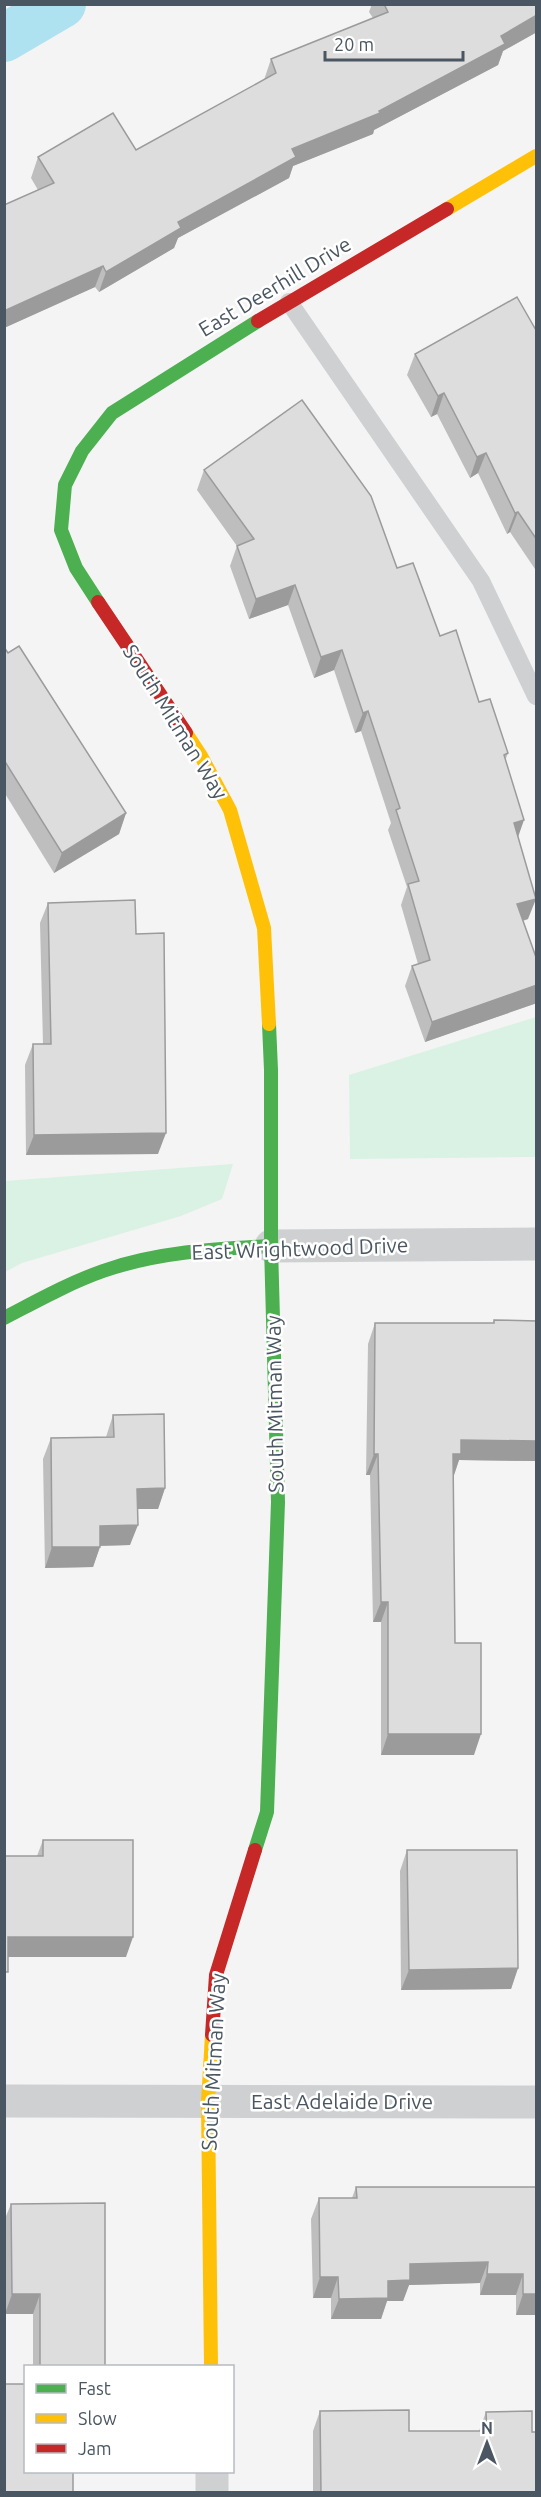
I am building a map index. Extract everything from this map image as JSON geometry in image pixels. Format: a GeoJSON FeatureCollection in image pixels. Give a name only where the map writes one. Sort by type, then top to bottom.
{"type":"FeatureCollection","features":[{"type":"Feature","properties":{"kind":"street","name":"East Deerhill Drive"},"geometry":{"type":"LineString","coordinates":[[66,485],[82,451],[112,413],[289,302],[537,156]]}},
{"type":"Feature","properties":{"kind":"street","name":"South Mitman Way"},"geometry":{"type":"LineString","coordinates":[[66,485],[61,530],[76,568],[201,756],[230,810],[264,928],[271,1070],[271,1246],[278,1502],[267,1812],[216,1975],[208,2102],[211,2365]]}},
{"type":"Feature","properties":{"kind":"street","name":"East Wrightwood Drive"},"geometry":{"type":"LineString","coordinates":[[4,1318],[83,1278],[133,1262],[198,1249],[271,1246],[537,1244]]}},
{"type":"Feature","properties":{"kind":"street","name":"East Adelaide Drive"},"geometry":{"type":"LineString","coordinates":[[4,2101],[537,2102]]}},
{"type":"Feature","properties":{"kind":"street"},"geometry":{"type":"LineString","coordinates":[[212,2473],[212,2493]]}},
{"type":"Feature","properties":{"kind":"lane"},"geometry":{"type":"LineString","coordinates":[[289,302],[481,581],[537,696]]}},
{"type":"Feature","properties":{"kind":"green space"},"geometry":{"type":"Polygon","coordinates":[[[536,1017],[536,1157],[350,1159],[349,1075],[536,1017]]]}},
{"type":"Feature","properties":{"kind":"green space"},"geometry":{"type":"Polygon","coordinates":[[[233,1164],[222,1199],[181,1216],[22,1263],[5,1272],[5,1181],[233,1164]]]}},
{"type":"Feature","properties":{"kind":"building"},"geometry":{"type":"Polygon","coordinates":[[[384,4],[537,4],[537,15],[501,36],[505,44],[379,111],[380,113],[292,149],[296,157],[178,222],[181,228],[106,272],[103,266],[4,311],[4,205],[54,183],[38,157],[113,113],[136,150],[276,73],[271,59],[388,12],[384,4]]]}},
{"type":"Feature","properties":{"kind":"building"},"geometry":{"type":"Polygon","coordinates":[[[517,297],[537,332],[537,540],[518,512],[515,513],[486,453],[477,457],[444,393],[438,396],[415,354],[517,297]]]}},
{"type":"Feature","properties":{"kind":"building"},"geometry":{"type":"Polygon","coordinates":[[[302,400],[371,496],[397,568],[413,563],[440,636],[456,630],[479,702],[490,699],[508,753],[504,755],[524,820],[514,823],[536,899],[517,904],[537,960],[537,985],[432,1022],[412,966],[430,960],[408,884],[419,881],[396,810],[400,808],[368,711],[363,713],[342,650],[321,657],[295,585],[256,599],[237,546],[254,539],[204,470],[302,400]]]}},
{"type":"Feature","properties":{"kind":"building"},"geometry":{"type":"Polygon","coordinates":[[[19,646],[126,813],[62,853],[4,760],[4,647],[8,653],[19,646]]]}},
{"type":"Feature","properties":{"kind":"building"},"geometry":{"type":"Polygon","coordinates":[[[135,900],[136,934],[164,933],[166,1133],[34,1135],[33,1044],[51,1044],[48,903],[135,900]]]}},
{"type":"Feature","properties":{"kind":"building"},"geometry":{"type":"Polygon","coordinates":[[[494,1320],[537,1321],[537,1441],[461,1440],[461,1454],[453,1454],[455,1643],[481,1643],[481,1734],[388,1734],[388,1602],[381,1602],[378,1454],[374,1454],[375,1323],[494,1323],[494,1320]]]}},
{"type":"Feature","properties":{"kind":"building"},"geometry":{"type":"Polygon","coordinates":[[[164,1414],[165,1488],[137,1489],[138,1525],[100,1526],[100,1547],[52,1547],[51,1438],[114,1437],[113,1415],[164,1414]]]}},
{"type":"Feature","properties":{"kind":"building"},"geometry":{"type":"Polygon","coordinates":[[[43,1840],[133,1840],[133,1937],[8,1937],[8,1972],[4,1972],[4,1856],[43,1856],[43,1840]]]}},
{"type":"Feature","properties":{"kind":"building"},"geometry":{"type":"Polygon","coordinates":[[[407,1850],[517,1850],[518,1968],[409,1970],[407,1850]]]}},
{"type":"Feature","properties":{"kind":"building"},"geometry":{"type":"Polygon","coordinates":[[[356,2187],[537,2187],[537,2294],[523,2294],[523,2274],[487,2274],[488,2262],[410,2264],[410,2280],[388,2281],[388,2298],[339,2299],[338,2277],[320,2277],[319,2198],[357,2198],[356,2187]]]}},
{"type":"Feature","properties":{"kind":"building"},"geometry":{"type":"Polygon","coordinates":[[[105,2203],[105,2365],[40,2365],[40,2294],[12,2294],[11,2204],[105,2203]]]}},
{"type":"Feature","properties":{"kind":"building"},"geometry":{"type":"Polygon","coordinates":[[[4,2384],[24,2384],[24,2473],[73,2473],[73,2493],[4,2493],[4,2384]]]}},
{"type":"Feature","properties":{"kind":"building"},"geometry":{"type":"Polygon","coordinates":[[[409,2410],[409,2431],[487,2431],[486,2412],[532,2411],[532,2432],[537,2432],[537,2493],[321,2493],[320,2411],[409,2410]]]}},
{"type":"Feature","properties":{"kind":"waterway"},"geometry":{"type":"LineString","coordinates":[[4,38],[62,4]]}},
{"type":"Feature","properties":{"kind":"traffic: fast"},"geometry":{"type":"LineString","coordinates":[[98,602],[76,568],[61,530],[65,485],[82,451],[112,413],[258,321]]}},
{"type":"Feature","properties":{"kind":"traffic: fast"},"geometry":{"type":"LineString","coordinates":[[255,1850],[267,1812],[278,1502],[271,1246],[269,1024]]}},
{"type":"Feature","properties":{"kind":"traffic: fast"},"geometry":{"type":"LineString","coordinates":[[4,1318],[78,1281],[123,1265],[186,1253],[271,1246]]}},
{"type":"Feature","properties":{"kind":"traffic: slow"},"geometry":{"type":"LineString","coordinates":[[447,209],[536,156]]}},
{"type":"Feature","properties":{"kind":"traffic: slow"},"geometry":{"type":"LineString","coordinates":[[186,733],[230,810],[264,928],[269,1024]]}},
{"type":"Feature","properties":{"kind":"traffic: slow"},"geometry":{"type":"LineString","coordinates":[[211,2365],[208,2102],[212,2035]]}},
{"type":"Feature","properties":{"kind":"traffic: jam"},"geometry":{"type":"LineString","coordinates":[[258,321],[447,209]]}},
{"type":"Feature","properties":{"kind":"traffic: jam"},"geometry":{"type":"LineString","coordinates":[[98,602],[186,733]]}},
{"type":"Feature","properties":{"kind":"traffic: jam"},"geometry":{"type":"LineString","coordinates":[[212,2035],[216,1975],[255,1850]]}}]}
